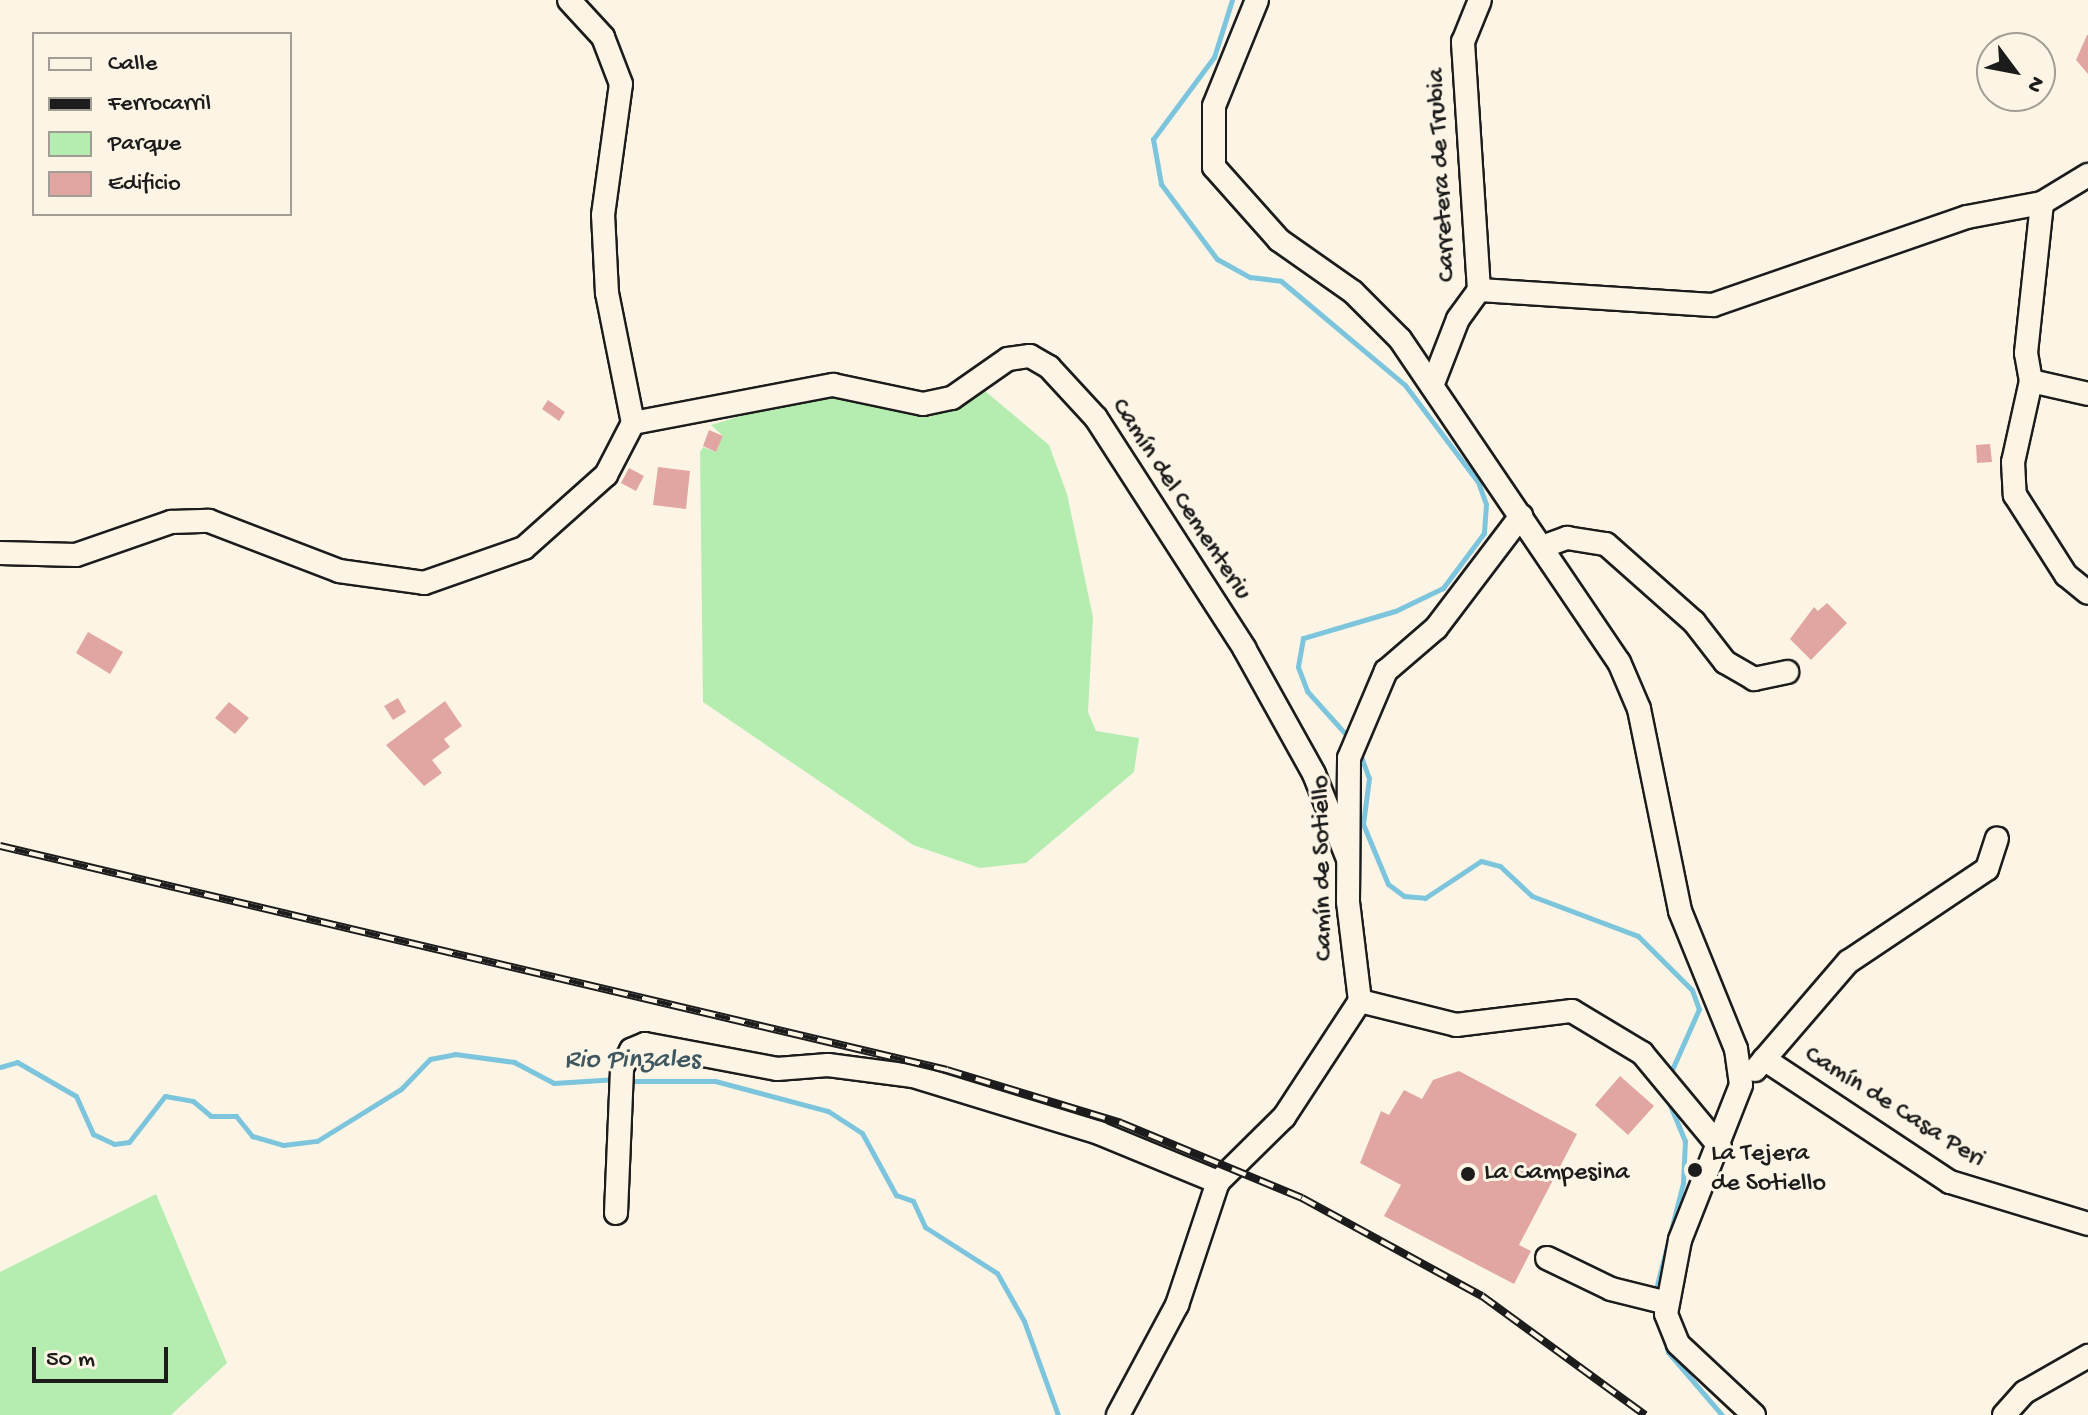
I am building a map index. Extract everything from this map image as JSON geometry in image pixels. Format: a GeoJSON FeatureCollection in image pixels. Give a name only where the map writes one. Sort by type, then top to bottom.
{"type":"FeatureCollection","features":[{"type":"Feature","properties":{"kind":"street"},"geometry":{"type":"LineString","coordinates":[[0,553],[76,555],[171,522],[209,521],[339,571],[424,583],[524,548],[606,475],[633,423],[607,293],[603,215],[621,84],[603,37],[569,0]]}},
{"type":"Feature","properties":{"kind":"street"},"geometry":{"type":"LineString","coordinates":[[1257,0],[1214,106],[1214,167],[1279,240],[1353,292],[1400,339],[1619,662],[1639,709],[1680,911],[1736,1049],[1741,1085]]}},
{"type":"Feature","properties":{"kind":"street","name":"Carretera de Trubia"},"geometry":{"type":"LineString","coordinates":[[1432,386],[1458,319],[1479,290],[1463,42],[1480,0]]}},
{"type":"Feature","properties":{"kind":"street"},"geometry":{"type":"LineString","coordinates":[[1479,290],[1713,305],[1967,217],[2042,203],[2088,175]]}},
{"type":"Feature","properties":{"kind":"street"},"geometry":{"type":"LineString","coordinates":[[2042,203],[2026,353],[2031,381],[2013,462],[2015,495],[2066,575],[2088,593]]}},
{"type":"Feature","properties":{"kind":"street","name":"Camín del Cementeriu"},"geometry":{"type":"LineString","coordinates":[[633,423],[833,385],[923,404],[952,398],[1008,359],[1030,356],[1049,367],[1096,418],[1244,648],[1314,774],[1348,859]]}},
{"type":"Feature","properties":{"kind":"street"},"geometry":{"type":"LineString","coordinates":[[2031,381],[2088,394]]}},
{"type":"Feature","properties":{"kind":"street","name":"Camín de Sotiello"},"geometry":{"type":"LineString","coordinates":[[1360,1001],[1348,859],[1349,758],[1363,717],[1386,671],[1436,628],[1521,516]]}},
{"type":"Feature","properties":{"kind":"street"},"geometry":{"type":"LineString","coordinates":[[1542,547],[1567,538],[1606,544],[1694,622],[1725,662],[1754,679],[1787,672]]}},
{"type":"Feature","properties":{"kind":"street"},"geometry":{"type":"LineString","coordinates":[[1754,1415],[1678,1344],[1667,1303],[1680,1240],[1720,1147],[1741,1085],[1848,962],[1987,869],[1997,839]]}},
{"type":"Feature","properties":{"kind":"street"},"geometry":{"type":"LineString","coordinates":[[1118,1415],[1177,1305],[1218,1182],[1284,1117],[1360,1001],[1456,1025],[1572,1011],[1642,1053],[1720,1147]]}},
{"type":"Feature","properties":{"kind":"street"},"geometry":{"type":"LineString","coordinates":[[616,1213],[622,1068],[631,1050],[668,1044],[764,1068],[828,1065],[913,1076],[1099,1133],[1218,1182]]}},
{"type":"Feature","properties":{"kind":"street","name":"Camín de Casa Peri"},"geometry":{"type":"LineString","coordinates":[[1764,1059],[1950,1182],[2088,1224]]}},
{"type":"Feature","properties":{"kind":"street"},"geometry":{"type":"LineString","coordinates":[[1547,1258],[1611,1289],[1667,1303]]}},
{"type":"Feature","properties":{"kind":"street"},"geometry":{"type":"LineString","coordinates":[[2004,1415],[2025,1392],[2088,1356]]}},
{"type":"Feature","properties":{"kind":"green space"},"geometry":{"type":"Polygon","coordinates":[[[984,390],[1049,445],[1067,494],[1093,617],[1088,712],[1096,731],[1139,738],[1134,772],[1026,863],[980,868],[913,845],[703,702],[700,452],[703,447],[716,452],[723,436],[711,425],[801,398],[839,395],[929,417],[984,390]]]}},
{"type":"Feature","properties":{"kind":"green space"},"geometry":{"type":"Polygon","coordinates":[[[156,1194],[227,1363],[171,1415],[0,1415],[0,1272],[156,1194]]]}},
{"type":"Feature","properties":{"kind":"building"},"geometry":{"type":"Polygon","coordinates":[[[2088,35],[2088,74],[2076,60],[2088,35]]]}},
{"type":"Feature","properties":{"kind":"building"},"geometry":{"type":"Polygon","coordinates":[[[548,400],[565,412],[559,421],[542,409],[548,400]]]}},
{"type":"Feature","properties":{"kind":"building"},"geometry":{"type":"Polygon","coordinates":[[[709,430],[723,436],[716,452],[703,446],[709,430]]]}},
{"type":"Feature","properties":{"kind":"building"},"geometry":{"type":"Polygon","coordinates":[[[1990,444],[1992,462],[1977,463],[1976,445],[1990,444]]]}},
{"type":"Feature","properties":{"kind":"building"},"geometry":{"type":"Polygon","coordinates":[[[658,467],[690,471],[686,509],[653,505],[658,467]]]}},
{"type":"Feature","properties":{"kind":"building"},"geometry":{"type":"Polygon","coordinates":[[[629,468],[644,476],[636,491],[621,483],[629,468]]]}},
{"type":"Feature","properties":{"kind":"building"},"geometry":{"type":"Polygon","coordinates":[[[1827,603],[1847,623],[1811,660],[1790,639],[1814,607],[1818,611],[1827,603]]]}},
{"type":"Feature","properties":{"kind":"building"},"geometry":{"type":"Polygon","coordinates":[[[88,632],[123,652],[110,674],[76,653],[88,632]]]}},
{"type":"Feature","properties":{"kind":"building"},"geometry":{"type":"Polygon","coordinates":[[[398,698],[406,712],[393,720],[384,706],[398,698]]]}},
{"type":"Feature","properties":{"kind":"building"},"geometry":{"type":"Polygon","coordinates":[[[445,701],[462,726],[444,739],[450,747],[432,760],[442,773],[424,786],[386,745],[445,701]]]}},
{"type":"Feature","properties":{"kind":"building"},"geometry":{"type":"Polygon","coordinates":[[[229,702],[249,718],[235,734],[215,718],[229,702]]]}},
{"type":"Feature","properties":{"kind":"building","name":"La Campesina"},"geometry":{"type":"Polygon","coordinates":[[[1459,1071],[1577,1134],[1519,1245],[1531,1251],[1514,1284],[1384,1216],[1401,1185],[1360,1163],[1381,1111],[1389,1115],[1404,1090],[1422,1099],[1433,1080],[1459,1071]]]}},
{"type":"Feature","properties":{"kind":"building"},"geometry":{"type":"Polygon","coordinates":[[[1620,1076],[1654,1106],[1628,1135],[1595,1105],[1620,1076]]]}},
{"type":"Feature","properties":{"kind":"waterway"},"geometry":{"type":"LineString","coordinates":[[1232,0],[1214,57],[1153,139],[1161,184],[1217,259],[1250,277],[1281,281],[1405,385],[1478,482],[1486,504],[1484,533],[1443,588],[1395,611],[1303,638],[1298,667],[1307,691],[1351,740]]}},
{"type":"Feature","properties":{"kind":"waterway"},"geometry":{"type":"LineString","coordinates":[[1359,751],[1369,778],[1363,824],[1388,884],[1404,896],[1425,898],[1481,861],[1500,866],[1532,896],[1638,936],[1692,990],[1699,1009],[1670,1074]]}},
{"type":"Feature","properties":{"kind":"waterway","name":"Rio Pinzales"},"geometry":{"type":"LineString","coordinates":[[0,1067],[17,1062],[76,1096],[93,1134],[114,1144],[129,1142],[165,1096],[193,1101],[211,1116],[236,1116],[252,1136],[283,1145],[317,1141],[401,1089],[430,1059],[455,1054],[514,1062],[554,1083],[617,1079]]}},
{"type":"Feature","properties":{"kind":"waterway","name":"Rio Pinzales"},"geometry":{"type":"LineString","coordinates":[[627,1081],[715,1081],[828,1111],[862,1133],[896,1195],[913,1201],[925,1227],[997,1273],[1024,1321],[1058,1415]]}},
{"type":"Feature","properties":{"kind":"waterway"},"geometry":{"type":"LineString","coordinates":[[1655,1293],[1683,1183],[1685,1141],[1662,1086]]}},
{"type":"Feature","properties":{"kind":"waterway"},"geometry":{"type":"LineString","coordinates":[[1655,1307],[1668,1352],[1722,1415]]}},
{"type":"Feature","properties":{"kind":"railway"},"geometry":{"type":"LineString","coordinates":[[0,846],[947,1070],[1121,1123],[1302,1198],[1482,1296],[1645,1415]]}},
{"type":"Feature","properties":{"kind":"place","name":"La Tejera de Sotiello"},"geometry":{"type":"Point","coordinates":[1695,1170]}},
{"type":"Feature","properties":{"kind":"place","name":"La Campesina"},"geometry":{"type":"Point","coordinates":[1468,1174]}}]}
